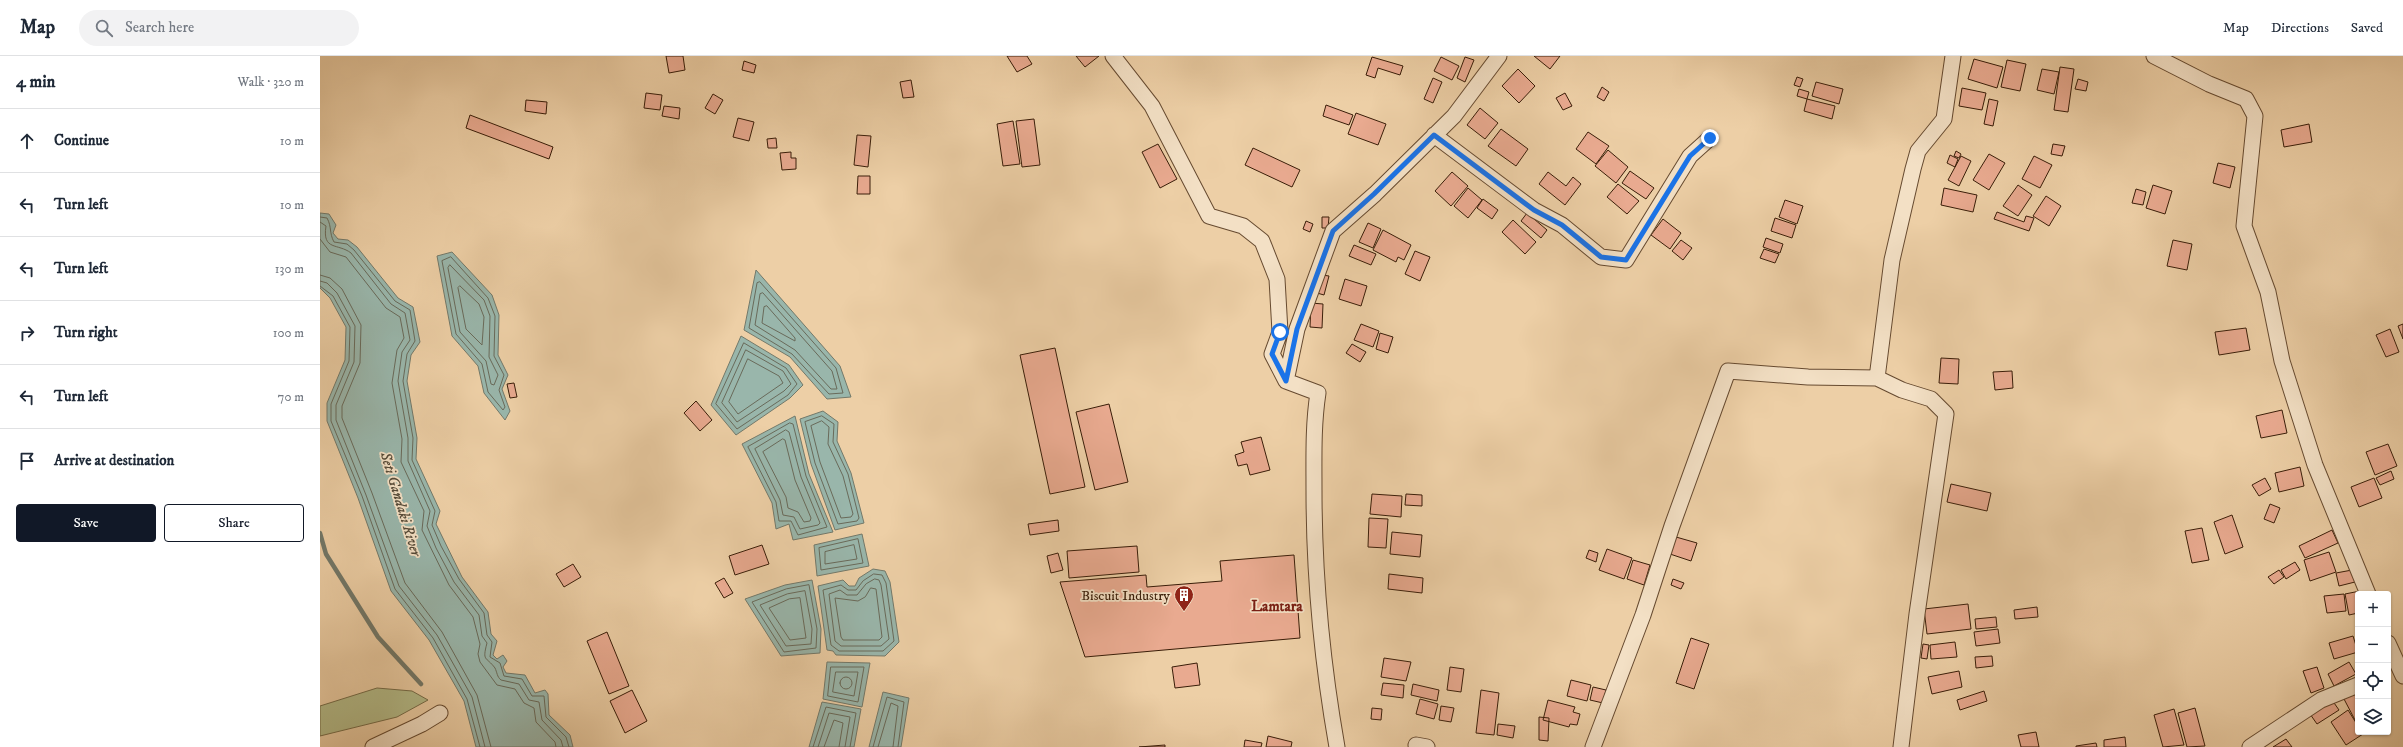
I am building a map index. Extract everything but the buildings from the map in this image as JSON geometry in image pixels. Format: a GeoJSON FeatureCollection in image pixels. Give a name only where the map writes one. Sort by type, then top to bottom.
{"type":"FeatureCollection","features":[{"type":"Feature","properties":{"kind":"street"},"geometry":{"type":"LineString","coordinates":[[1113,56],[1152,106],[1209,216],[1243,226],[1262,241],[1277,279],[1280,332],[1272,354],[1286,381],[1318,393],[1314,424],[1314,547],[1328,693],[1337,747]]}},
{"type":"Feature","properties":{"kind":"street"},"geometry":{"type":"LineString","coordinates":[[1286,381],[1297,329],[1333,231],[1374,194],[1434,135],[1474,92],[1499,56]]}},
{"type":"Feature","properties":{"kind":"street"},"geometry":{"type":"LineString","coordinates":[[1877,378],[1892,260],[1913,169],[1918,151],[1944,119],[1953,56]]}},
{"type":"Feature","properties":{"kind":"street"},"geometry":{"type":"LineString","coordinates":[[2154,56],[2209,84],[2246,99],[2255,116],[2244,226],[2268,292],[2282,361],[2315,465],[2367,591]]}},
{"type":"Feature","properties":{"kind":"street"},"geometry":{"type":"LineString","coordinates":[[1434,135],[1534,210],[1562,225],[1601,257],[1626,260],[1690,156],[1710,138]]}},
{"type":"Feature","properties":{"kind":"street"},"geometry":{"type":"LineString","coordinates":[[1593,747],[1643,615],[1675,518],[1728,370],[1808,377],[1877,378],[1931,399],[1946,414],[1917,614],[1901,747]]}},
{"type":"Feature","properties":{"kind":"street"},"geometry":{"type":"LineString","coordinates":[[2391,654],[2396,673]]}},
{"type":"Feature","properties":{"kind":"street"},"geometry":{"type":"LineString","coordinates":[[2250,747],[2321,700],[2355,686]]}},
{"type":"Feature","properties":{"kind":"street"},"geometry":{"type":"LineString","coordinates":[[373,747],[422,724],[440,713]]}},
{"type":"Feature","properties":{"kind":"green space"},"geometry":{"type":"Polygon","coordinates":[[[377,688],[412,691],[428,700],[397,717],[320,736],[320,706],[377,688]]]}},
{"type":"Feature","properties":{"kind":"water","name":"Seti Gandaki River"},"geometry":{"type":"Polygon","coordinates":[[[320,213],[329,214],[336,225],[333,233],[338,239],[348,240],[357,247],[398,298],[413,307],[420,342],[411,355],[407,381],[417,438],[416,459],[440,511],[436,524],[462,577],[488,612],[491,634],[497,641],[493,655],[497,659],[503,655],[507,661],[503,667],[506,673],[525,675],[535,693],[545,690],[548,694],[549,715],[570,735],[573,747],[476,747],[464,701],[429,640],[391,591],[358,498],[327,421],[327,403],[345,360],[346,327],[330,298],[320,288],[320,213]]]}},
{"type":"Feature","properties":{"kind":"water"},"geometry":{"type":"Polygon","coordinates":[[[452,252],[492,295],[499,315],[498,355],[508,375],[502,389],[510,411],[505,420],[484,393],[478,366],[452,336],[437,256],[452,252]]]}},
{"type":"Feature","properties":{"kind":"water"},"geometry":{"type":"Polygon","coordinates":[[[756,270],[840,366],[851,397],[827,399],[790,357],[744,330],[756,270]]]}},
{"type":"Feature","properties":{"kind":"water"},"geometry":{"type":"Polygon","coordinates":[[[741,336],[789,365],[803,385],[790,398],[736,435],[711,405],[741,336]]]}},
{"type":"Feature","properties":{"kind":"water"},"geometry":{"type":"Polygon","coordinates":[[[823,411],[838,422],[837,441],[851,473],[864,523],[835,530],[811,464],[800,419],[823,411]]]}},
{"type":"Feature","properties":{"kind":"water"},"geometry":{"type":"Polygon","coordinates":[[[795,416],[809,474],[833,532],[793,540],[789,524],[776,529],[772,503],[742,444],[795,416]]]}},
{"type":"Feature","properties":{"kind":"water"},"geometry":{"type":"Polygon","coordinates":[[[862,534],[869,566],[817,576],[814,545],[862,534]]]}},
{"type":"Feature","properties":{"kind":"water"},"geometry":{"type":"Polygon","coordinates":[[[873,569],[885,571],[890,582],[899,642],[885,656],[836,655],[833,651],[827,650],[818,586],[843,580],[849,586],[855,586],[859,578],[873,569]]]}},
{"type":"Feature","properties":{"kind":"water"},"geometry":{"type":"Polygon","coordinates":[[[812,580],[821,629],[820,653],[781,656],[745,599],[785,585],[812,580]]]}},
{"type":"Feature","properties":{"kind":"water"},"geometry":{"type":"Polygon","coordinates":[[[827,662],[870,663],[862,707],[823,699],[827,662]]]}},
{"type":"Feature","properties":{"kind":"water"},"geometry":{"type":"Polygon","coordinates":[[[883,692],[909,698],[901,747],[869,747],[883,692]]]}},
{"type":"Feature","properties":{"kind":"water"},"geometry":{"type":"Polygon","coordinates":[[[822,702],[861,709],[854,747],[809,747],[822,702]]]}},
{"type":"Feature","properties":{"kind":"waterway"},"geometry":{"type":"LineString","coordinates":[[320,533],[326,554],[378,637],[421,684]]}},
{"type":"Feature","properties":{"kind":"place","name":"Biscuit Industry"},"geometry":{"type":"Point","coordinates":[1184,612]}},
{"type":"Feature","properties":{"kind":"district","name":"Lamtara"},"geometry":{"type":"Point","coordinates":[1277,606]}},
{"type":"Feature","properties":{"kind":"route"},"geometry":{"type":"LineString","coordinates":[[1280,332],[1272,354],[1286,381],[1297,329],[1333,231],[1374,194],[1434,135],[1491,176],[1534,210],[1562,225],[1601,257],[1626,260],[1639,236],[1690,156],[1710,138]]}}]}
